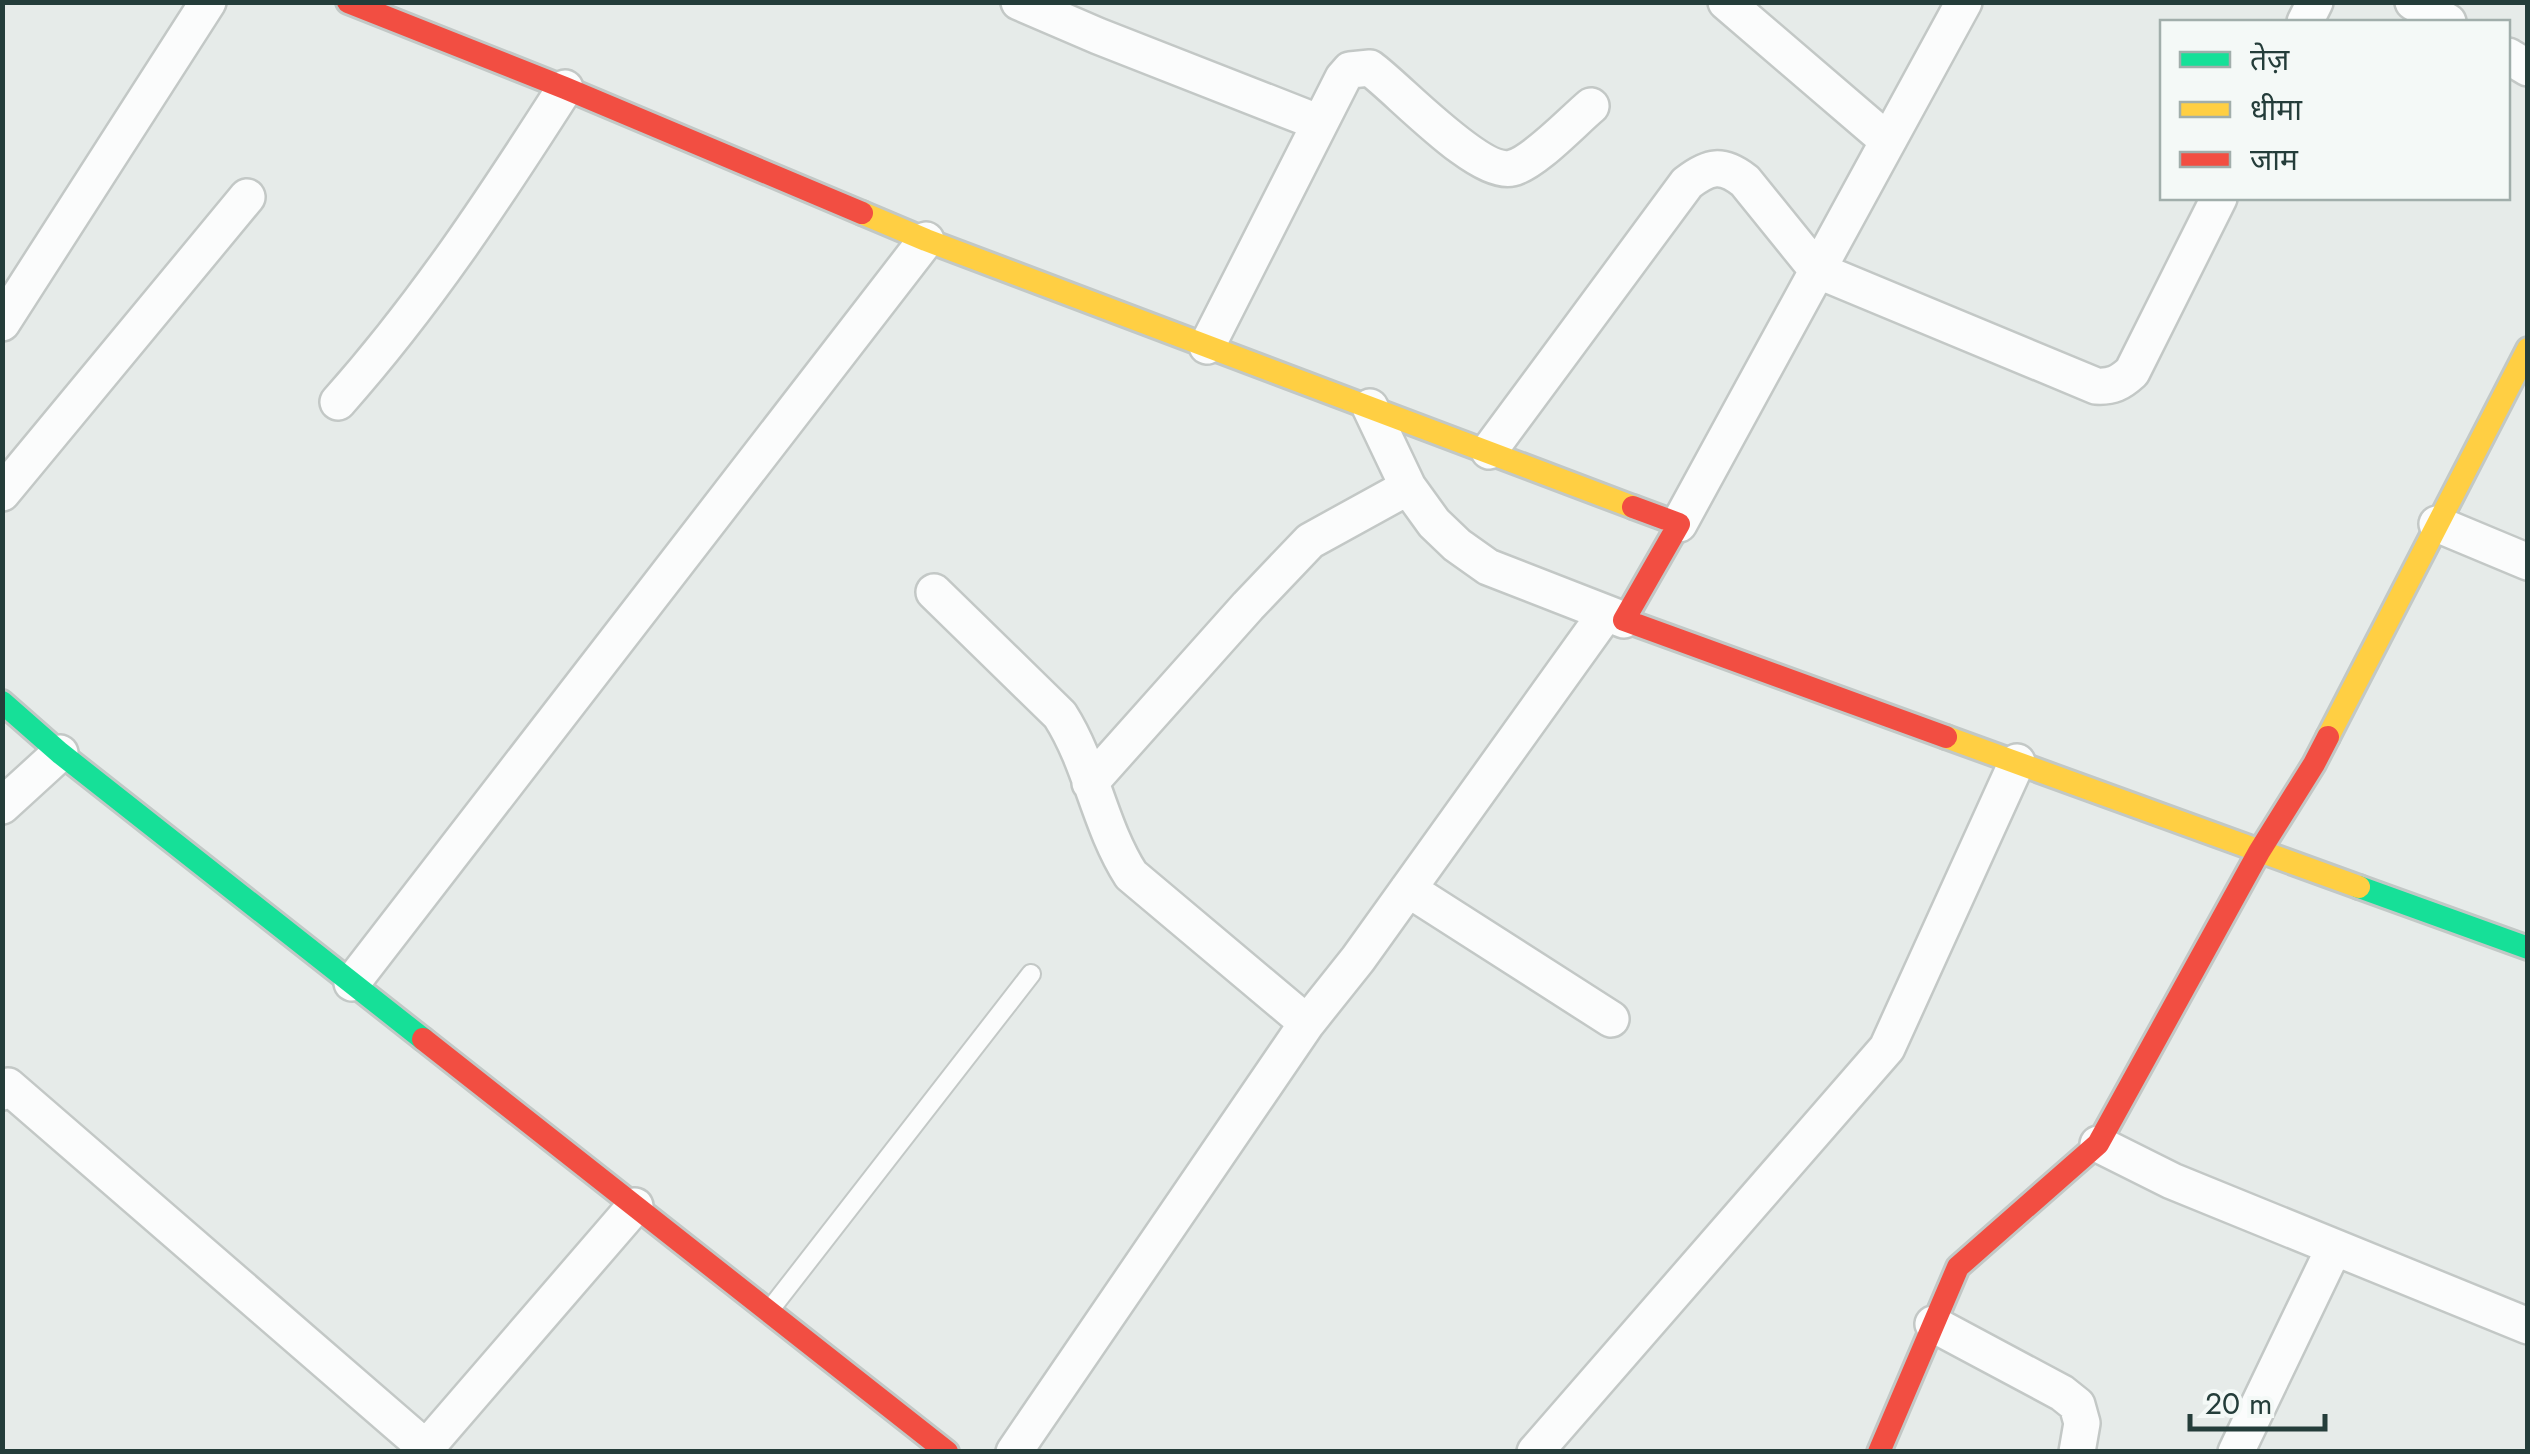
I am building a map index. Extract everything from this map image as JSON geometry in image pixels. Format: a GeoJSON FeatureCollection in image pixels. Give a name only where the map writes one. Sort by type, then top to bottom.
{"type":"FeatureCollection","features":[{"type":"Feature","properties":{"kind":"street"},"geometry":{"type":"LineString","coordinates":[[2,323],[208,2]]}},
{"type":"Feature","properties":{"kind":"street"},"geometry":{"type":"LineString","coordinates":[[348,2],[565,88],[926,240],[1679,524]]}},
{"type":"Feature","properties":{"kind":"street"},"geometry":{"type":"LineString","coordinates":[[1019,2],[1320,124]]}},
{"type":"Feature","properties":{"kind":"street"},"geometry":{"type":"LineString","coordinates":[[1726,2],[1888,141]]}},
{"type":"Feature","properties":{"kind":"street"},"geometry":{"type":"LineString","coordinates":[[1014,1452],[1307,1023],[1615,616],[1679,524],[1964,2]]}},
{"type":"Feature","properties":{"kind":"street"},"geometry":{"type":"LineString","coordinates":[[2413,2],[2444,20]]}},
{"type":"Feature","properties":{"kind":"street"},"geometry":{"type":"LineString","coordinates":[[1206,346],[1350,70],[1370,68],[1470,154],[1498,168],[1513,168],[1529,160],[1591,106]]}},
{"type":"Feature","properties":{"kind":"street"},"geometry":{"type":"LineString","coordinates":[[338,402],[385,349],[462,246],[565,88]]}},
{"type":"Feature","properties":{"kind":"street"},"geometry":{"type":"LineString","coordinates":[[1488,451],[1687,183],[1702,172],[1718,168],[1734,172],[1745,181],[1818,270],[2096,386],[2121,382],[2132,372],[2218,200]]}},
{"type":"Feature","properties":{"kind":"street"},"geometry":{"type":"LineString","coordinates":[[2,493],[247,197]]}},
{"type":"Feature","properties":{"kind":"street"},"geometry":{"type":"LineString","coordinates":[[352,983],[926,240]]}},
{"type":"Feature","properties":{"kind":"street"},"geometry":{"type":"LineString","coordinates":[[1879,1452],[1958,1267],[2098,1144],[2259,852],[2314,764],[2528,349]]}},
{"type":"Feature","properties":{"kind":"street"},"geometry":{"type":"LineString","coordinates":[[1370,407],[1408,487],[1434,523],[1488,567],[2528,948]]}},
{"type":"Feature","properties":{"kind":"street"},"geometry":{"type":"LineString","coordinates":[[1090,784],[1310,541],[1408,487]]}},
{"type":"Feature","properties":{"kind":"street"},"geometry":{"type":"LineString","coordinates":[[2437,524],[2528,562]]}},
{"type":"Feature","properties":{"kind":"street"},"geometry":{"type":"LineString","coordinates":[[934,592],[1060,715],[1075,739],[1112,841],[1131,874],[1307,1023]]}},
{"type":"Feature","properties":{"kind":"street"},"geometry":{"type":"LineString","coordinates":[[2,702],[60,753],[947,1452]]}},
{"type":"Feature","properties":{"kind":"street"},"geometry":{"type":"LineString","coordinates":[[2,806],[60,753]]}},
{"type":"Feature","properties":{"kind":"street"},"geometry":{"type":"LineString","coordinates":[[1535,1452],[1887,1048],[2017,762]]}},
{"type":"Feature","properties":{"kind":"street"},"geometry":{"type":"LineString","coordinates":[[1408,889],[1611,1019]]}},
{"type":"Feature","properties":{"kind":"street"},"geometry":{"type":"LineString","coordinates":[[2,1092],[8,1086],[429,1450],[635,1206]]}},
{"type":"Feature","properties":{"kind":"street"},"geometry":{"type":"LineString","coordinates":[[2098,1144],[2172,1182],[2528,1326]]}},
{"type":"Feature","properties":{"kind":"street"},"geometry":{"type":"LineString","coordinates":[[2236,1452],[2334,1248]]}},
{"type":"Feature","properties":{"kind":"street"},"geometry":{"type":"LineString","coordinates":[[1933,1324],[2077,1404],[2082,1423],[2077,1452]]}},
{"type":"Feature","properties":{"kind":"lane"},"geometry":{"type":"LineString","coordinates":[[769,1311],[1032,974]]}},
{"type":"Feature","properties":{"kind":"traffic: fast"},"geometry":{"type":"LineString","coordinates":[[2,702],[60,753],[423,1039]]}},
{"type":"Feature","properties":{"kind":"traffic: fast"},"geometry":{"type":"LineString","coordinates":[[2359,887],[2528,948]]}},
{"type":"Feature","properties":{"kind":"traffic: slow"},"geometry":{"type":"LineString","coordinates":[[862,213],[1633,507]]}},
{"type":"Feature","properties":{"kind":"traffic: slow"},"geometry":{"type":"LineString","coordinates":[[2328,737],[2528,349]]}},
{"type":"Feature","properties":{"kind":"traffic: slow"},"geometry":{"type":"LineString","coordinates":[[1946,737],[2359,887]]}},
{"type":"Feature","properties":{"kind":"traffic: jam"},"geometry":{"type":"LineString","coordinates":[[348,2],[862,213]]}},
{"type":"Feature","properties":{"kind":"traffic: jam"},"geometry":{"type":"LineString","coordinates":[[1633,507],[1679,524],[1624,620],[1946,737]]}},
{"type":"Feature","properties":{"kind":"traffic: jam"},"geometry":{"type":"LineString","coordinates":[[1879,1452],[1958,1267],[2098,1144],[2259,852],[2328,737]]}},
{"type":"Feature","properties":{"kind":"traffic: jam"},"geometry":{"type":"LineString","coordinates":[[423,1039],[947,1452]]}}]}
